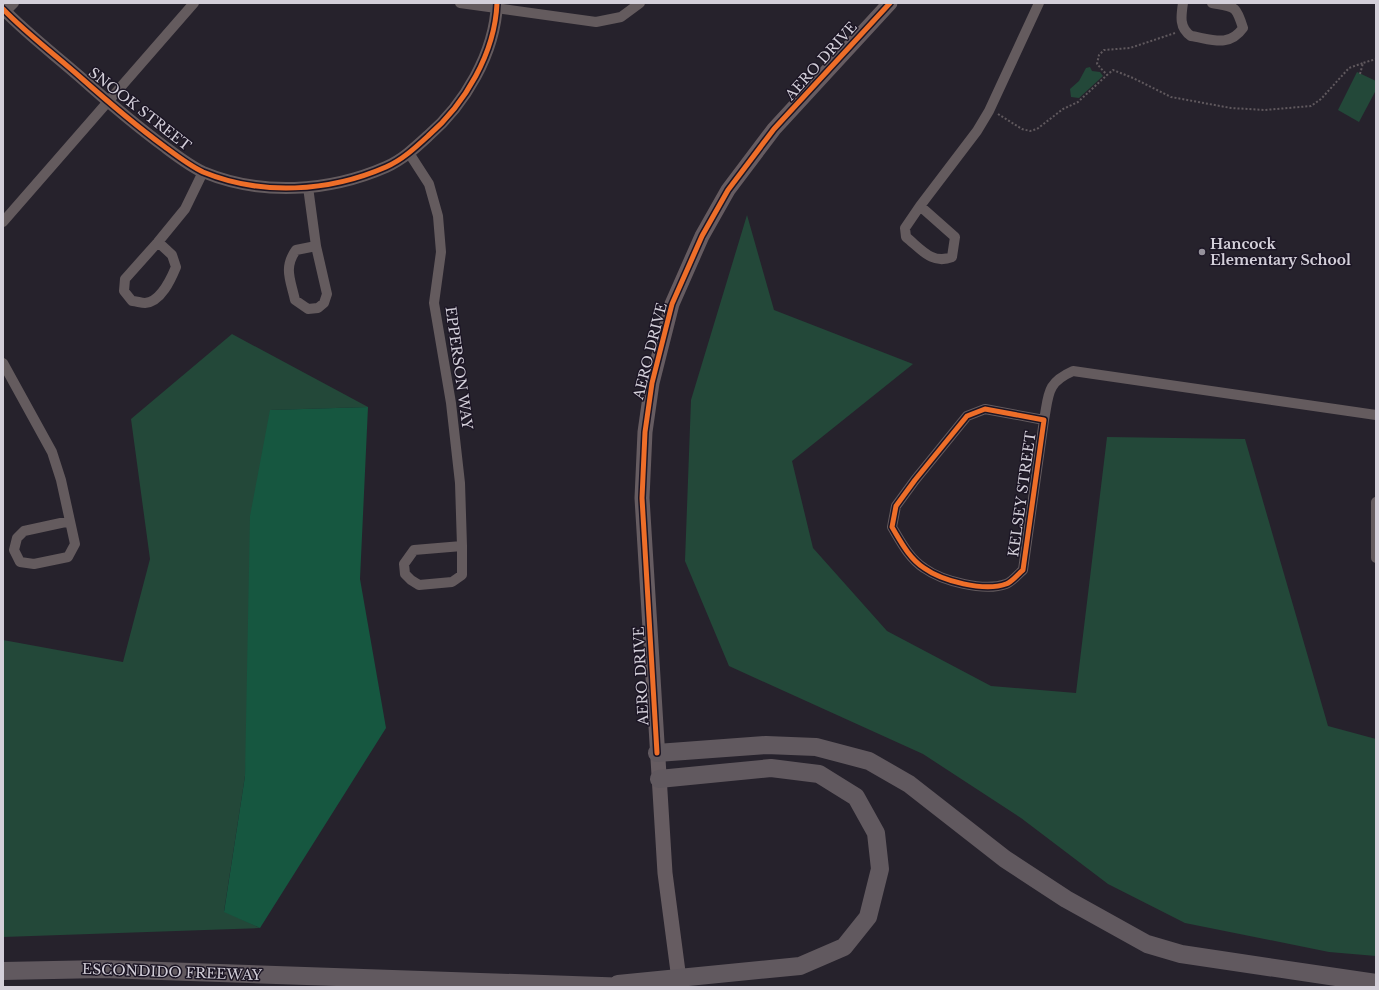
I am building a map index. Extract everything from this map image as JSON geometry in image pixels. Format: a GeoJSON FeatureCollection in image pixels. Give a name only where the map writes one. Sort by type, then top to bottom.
{"type":"FeatureCollection","features":[{"type":"Feature","properties":{"kind":"highway"},"geometry":{"type":"LineString","coordinates":[[657,753],[766,745],[816,747],[869,761],[909,784],[1005,859],[1066,900],[1147,944],[1181,954],[1376,983]]}},
{"type":"Feature","properties":{"kind":"highway"},"geometry":{"type":"LineString","coordinates":[[599,986],[800,966],[844,947],[868,917],[880,868],[876,833],[856,797],[819,774],[771,768],[659,779]]}},
{"type":"Feature","properties":{"kind":"highway","name":"ESCONDIDO FREEWAY"},"geometry":{"type":"LineString","coordinates":[[3,971],[103,969],[630,987]]}},
{"type":"Feature","properties":{"kind":"main road","name":"AERO DRIVE"},"geometry":{"type":"LineString","coordinates":[[680,987],[665,873],[642,498],[645,432],[652,383],[672,304],[702,236],[728,190],[774,129],[890,3]]}},
{"type":"Feature","properties":{"kind":"street"},"geometry":{"type":"LineString","coordinates":[[3,222],[194,3]]}},
{"type":"Feature","properties":{"kind":"street"},"geometry":{"type":"LineString","coordinates":[[460,3],[497,6],[596,22],[621,17],[640,3]]}},
{"type":"Feature","properties":{"kind":"street"},"geometry":{"type":"LineString","coordinates":[[920,206],[955,237],[952,257],[944,260],[934,259],[906,237],[905,228],[920,206],[977,131],[990,108],[1039,3]]}},
{"type":"Feature","properties":{"kind":"street"},"geometry":{"type":"LineString","coordinates":[[1183,3],[1181,21],[1185,30],[1191,36],[1225,42],[1237,37],[1243,28],[1238,11],[1233,6],[1212,3]]}},
{"type":"Feature","properties":{"kind":"street","name":"SNOOK STREET"},"geometry":{"type":"LineString","coordinates":[[7,9],[107,101],[150,137],[203,172],[233,181],[282,188],[308,187],[340,182],[386,167],[409,153],[443,123],[470,86],[489,44],[497,6]]}},
{"type":"Feature","properties":{"kind":"street","name":"EPPERSON WAY"},"geometry":{"type":"LineString","coordinates":[[409,153],[429,184],[438,216],[441,252],[434,303],[452,411],[460,483],[462,546],[462,576],[452,582],[419,585],[405,574],[404,564],[414,550],[462,546]]}},
{"type":"Feature","properties":{"kind":"street"},"geometry":{"type":"LineString","coordinates":[[158,242],[172,255],[176,267],[169,283],[155,300],[146,303],[132,301],[124,291],[125,279],[186,209],[203,172]]}},
{"type":"Feature","properties":{"kind":"street"},"geometry":{"type":"LineString","coordinates":[[308,187],[316,246],[327,294],[324,303],[318,308],[308,309],[295,300],[288,268],[289,260],[296,250],[316,246]]}},
{"type":"Feature","properties":{"kind":"street"},"geometry":{"type":"LineString","coordinates":[[3,363],[52,452],[61,480],[70,521],[75,544],[68,557],[34,564],[20,562],[14,550],[17,538],[24,531],[70,521]]}},
{"type":"Feature","properties":{"kind":"street","name":"KELSEY STREET"},"geometry":{"type":"LineString","coordinates":[[1044,420],[985,410],[967,416],[896,506],[892,527],[906,551],[924,568],[950,581],[983,587],[1007,584],[1023,570],[1049,391],[1059,377],[1073,371],[1376,415]]}},
{"type":"Feature","properties":{"kind":"street"},"geometry":{"type":"LineString","coordinates":[[1376,502],[1376,558]]}},
{"type":"Feature","properties":{"kind":"path"},"geometry":{"type":"LineString","coordinates":[[1107,75],[1097,64],[1099,55],[1104,50],[1130,48],[1161,36],[1185,30]]}},
{"type":"Feature","properties":{"kind":"path"},"geometry":{"type":"LineString","coordinates":[[990,108],[1022,129],[1030,131],[1037,129],[1063,109],[1078,102],[1113,70],[1171,97],[1231,108],[1265,110],[1311,106],[1321,99],[1349,68],[1376,59]]}},
{"type":"Feature","properties":{"kind":"path"},"geometry":{"type":"LineString","coordinates":[[1360,74],[1363,63]]}},
{"type":"Feature","properties":{"kind":"green space"},"geometry":{"type":"Polygon","coordinates":[[[1090,67],[1092,71],[1100,72],[1103,76],[1079,98],[1071,97],[1070,89],[1079,81],[1086,68],[1090,67]]]}},
{"type":"Feature","properties":{"kind":"green space"},"geometry":{"type":"Polygon","coordinates":[[[1357,72],[1376,81],[1376,90],[1359,122],[1338,110],[1357,72]]]}},
{"type":"Feature","properties":{"kind":"green space"},"geometry":{"type":"Polygon","coordinates":[[[747,215],[774,310],[913,364],[792,461],[813,548],[887,631],[991,686],[1076,693],[1107,437],[1245,439],[1328,726],[1376,739],[1376,956],[1329,952],[1185,923],[1108,884],[1021,818],[923,754],[729,666],[685,561],[691,400],[747,215]]]}},
{"type":"Feature","properties":{"kind":"green space"},"geometry":{"type":"Polygon","coordinates":[[[232,334],[368,407],[271,410],[245,776],[224,911],[260,928],[3,937],[3,640],[123,662],[150,559],[131,419],[232,334]]]}},
{"type":"Feature","properties":{"kind":"green space"},"geometry":{"type":"Polygon","coordinates":[[[368,407],[360,579],[386,728],[260,928],[224,912],[245,776],[250,516],[270,410],[368,407]]]}},
{"type":"Feature","properties":{"kind":"cycle path"},"geometry":{"type":"LineString","coordinates":[[3,9],[121,113],[193,167],[225,180],[248,185],[271,188],[295,188],[342,182],[386,167],[408,153],[442,123],[466,93],[484,59],[491,40],[497,3]]}},
{"type":"Feature","properties":{"kind":"cycle path"},"geometry":{"type":"LineString","coordinates":[[657,753],[642,498],[645,432],[652,383],[672,304],[702,236],[728,190],[774,129],[890,3]]}},
{"type":"Feature","properties":{"kind":"cycle path"},"geometry":{"type":"LineString","coordinates":[[985,409],[1044,420],[1023,570],[1013,580],[1006,584],[986,587],[952,581],[924,568],[910,555],[892,527],[896,506],[915,480],[967,416],[985,409]]}},
{"type":"Feature","properties":{"kind":"place","name":"Hancock Elementary School"},"geometry":{"type":"Point","coordinates":[1202,252]}}]}
